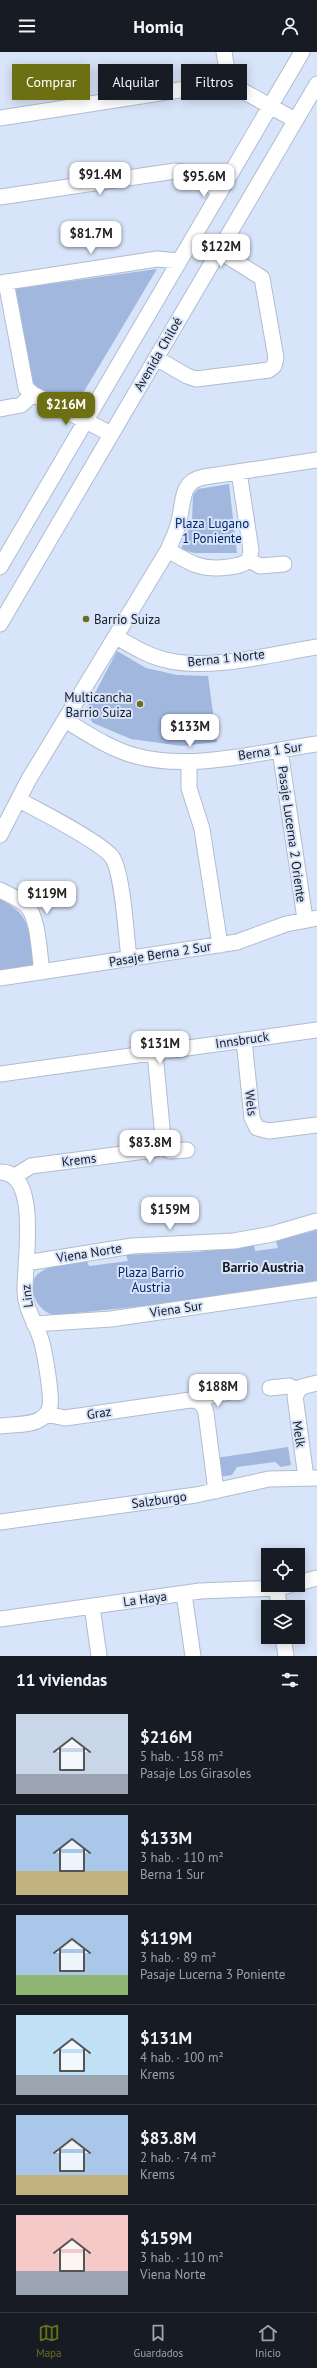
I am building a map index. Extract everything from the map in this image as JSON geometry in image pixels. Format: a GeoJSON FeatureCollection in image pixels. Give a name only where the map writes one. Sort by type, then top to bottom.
{"type":"FeatureCollection","features":[{"type":"Feature","properties":{"kind":"street"},"geometry":{"type":"LineString","coordinates":[[224,52],[226,64]]}},
{"type":"Feature","properties":{"kind":"street"},"geometry":{"type":"LineString","coordinates":[[0,567],[302,52]]}},
{"type":"Feature","properties":{"kind":"street"},"geometry":{"type":"LineString","coordinates":[[0,118],[181,90]]}},
{"type":"Feature","properties":{"kind":"street","name":"Avenida Chiloé"},"geometry":{"type":"LineString","coordinates":[[0,624],[295,120],[315,91]]}},
{"type":"Feature","properties":{"kind":"street"},"geometry":{"type":"LineString","coordinates":[[247,94],[295,120]]}},
{"type":"Feature","properties":{"kind":"street"},"geometry":{"type":"LineString","coordinates":[[0,197],[175,171],[190,173],[220,191]]}},
{"type":"Feature","properties":{"kind":"street"},"geometry":{"type":"LineString","coordinates":[[156,358],[186,376],[196,379],[269,370],[274,366],[276,358],[264,281],[259,274],[219,251]]}},
{"type":"Feature","properties":{"kind":"street"},"geometry":{"type":"LineString","coordinates":[[111,434],[33,394],[26,388],[23,380],[3,282],[157,259],[179,261]]}},
{"type":"Feature","properties":{"kind":"street"},"geometry":{"type":"LineString","coordinates":[[0,409],[21,405],[33,394]]}},
{"type":"Feature","properties":{"kind":"street"},"geometry":{"type":"LineString","coordinates":[[0,835],[65,720],[168,550],[179,522],[184,492],[189,483],[198,478],[317,460]]}},
{"type":"Feature","properties":{"kind":"street"},"geometry":{"type":"LineString","coordinates":[[168,550],[203,568],[212,569],[240,565],[249,560],[251,550],[239,472]]}},
{"type":"Feature","properties":{"kind":"street"},"geometry":{"type":"LineString","coordinates":[[249,560],[260,566],[284,564]]}},
{"type":"Feature","properties":{"kind":"street","name":"Berna 1 Norte"},"geometry":{"type":"LineString","coordinates":[[116,637],[153,656],[188,664],[214,662],[317,647]]}},
{"type":"Feature","properties":{"kind":"street","name":"Berna 1 Sur"},"geometry":{"type":"LineString","coordinates":[[65,720],[102,742],[135,756],[152,760],[189,762],[317,744]]}},
{"type":"Feature","properties":{"kind":"street","name":"Pasaje Lucerna 2 Oriente"},"geometry":{"type":"LineString","coordinates":[[280,750],[311,918]]}},
{"type":"Feature","properties":{"kind":"street"},"geometry":{"type":"LineString","coordinates":[[189,762],[189,788],[202,829],[220,945]]}},
{"type":"Feature","properties":{"kind":"street"},"geometry":{"type":"LineString","coordinates":[[19,800],[100,847],[112,858],[118,872],[129,958]]}},
{"type":"Feature","properties":{"kind":"street"},"geometry":{"type":"LineString","coordinates":[[0,890],[26,906],[31,911],[35,924],[42,972]]}},
{"type":"Feature","properties":{"kind":"street","name":"Pasaje Berna 2 Sur"},"geometry":{"type":"LineString","coordinates":[[0,978],[220,945],[254,937],[311,918]]}},
{"type":"Feature","properties":{"kind":"street","name":"Innsbruck"},"geometry":{"type":"LineString","coordinates":[[0,1074],[317,1030]]}},
{"type":"Feature","properties":{"kind":"street","name":"Wels"},"geometry":{"type":"LineString","coordinates":[[244,1040],[252,1118],[257,1128],[269,1131],[317,1125]]}},
{"type":"Feature","properties":{"kind":"street"},"geometry":{"type":"LineString","coordinates":[[155,1053],[163,1138],[161,1146]]}},
{"type":"Feature","properties":{"kind":"street","name":"Krems"},"geometry":{"type":"LineString","coordinates":[[15,1176],[31,1166],[154,1150],[161,1146],[170,1151],[187,1150]]}},
{"type":"Feature","properties":{"kind":"street"},"geometry":{"type":"LineString","coordinates":[[0,1172],[15,1176]]}},
{"type":"Feature","properties":{"kind":"street","name":"Linz"},"geometry":{"type":"LineString","coordinates":[[15,1176],[20,1181],[23,1191],[29,1244],[26,1263],[25,1296],[44,1352],[50,1401],[46,1414]]}},
{"type":"Feature","properties":{"kind":"street","name":"Viena Norte"},"geometry":{"type":"LineString","coordinates":[[26,1263],[132,1246],[234,1241],[272,1234],[317,1221]]}},
{"type":"Feature","properties":{"kind":"street","name":"Viena Sur"},"geometry":{"type":"LineString","coordinates":[[34,1324],[111,1319],[317,1290]]}},
{"type":"Feature","properties":{"kind":"street"},"geometry":{"type":"LineString","coordinates":[[270,1388],[289,1386],[298,1390],[305,1385],[317,1383]]}},
{"type":"Feature","properties":{"kind":"street","name":"Melk"},"geometry":{"type":"LineString","coordinates":[[298,1390],[294,1401],[312,1478]]}},
{"type":"Feature","properties":{"kind":"street","name":"Graz"},"geometry":{"type":"LineString","coordinates":[[46,1414],[65,1418],[190,1400],[200,1402],[209,1396],[226,1393]]}},
{"type":"Feature","properties":{"kind":"street"},"geometry":{"type":"LineString","coordinates":[[200,1402],[205,1409],[207,1418],[216,1491]]}},
{"type":"Feature","properties":{"kind":"street"},"geometry":{"type":"LineString","coordinates":[[0,1426],[38,1421],[46,1414]]}},
{"type":"Feature","properties":{"kind":"street","name":"Salzburgo"},"geometry":{"type":"LineString","coordinates":[[0,1522],[216,1491],[237,1484],[269,1479],[312,1478]]}},
{"type":"Feature","properties":{"kind":"street"},"geometry":{"type":"LineString","coordinates":[[305,1581],[317,1578]]}},
{"type":"Feature","properties":{"kind":"street","name":"La Haya"},"geometry":{"type":"LineString","coordinates":[[0,1619],[215,1590],[261,1587]]}},
{"type":"Feature","properties":{"kind":"street"},"geometry":{"type":"LineString","coordinates":[[184,1594],[194,1656]]}},
{"type":"Feature","properties":{"kind":"street"},"geometry":{"type":"LineString","coordinates":[[92,1606],[99,1656]]}},
{"type":"Feature","properties":{"kind":"street"},"geometry":{"type":"LineString","coordinates":[[284,1644],[286,1656]]}},
{"type":"Feature","properties":{"kind":"green space"},"geometry":{"type":"Polygon","coordinates":[[[157,269],[73,410],[30,384],[14,289],[157,269]]]}},
{"type":"Feature","properties":{"kind":"green space","name":"Plaza Lugano 1 Poniente"},"geometry":{"type":"Polygon","coordinates":[[[229,484],[237,553],[194,553],[181,549],[192,521],[193,495],[198,489],[229,484]]]}},
{"type":"Feature","properties":{"kind":"green space"},"geometry":{"type":"Polygon","coordinates":[[[117,651],[146,668],[177,675],[208,676],[217,742],[182,746],[131,739],[93,723],[85,712],[117,651]]]}},
{"type":"Feature","properties":{"kind":"green space"},"geometry":{"type":"Polygon","coordinates":[[[0,899],[8,903],[19,912],[29,929],[33,953],[32,966],[0,971],[0,899]]]}},
{"type":"Feature","properties":{"kind":"green space","name":"Plaza Barrio Austria"},"geometry":{"type":"Polygon","coordinates":[[[317,1230],[317,1283],[194,1301],[55,1315],[49,1313],[38,1304],[33,1291],[35,1278],[39,1273],[62,1264],[87,1261],[89,1266],[128,1261],[126,1255],[198,1252],[254,1245],[255,1251],[278,1248],[276,1241],[317,1230]]]}},
{"type":"Feature","properties":{"kind":"green space"},"geometry":{"type":"Polygon","coordinates":[[[288,1447],[291,1465],[281,1467],[275,1462],[237,1467],[232,1475],[219,1477],[216,1458],[288,1447]]]}},
{"type":"Feature","properties":{"kind":"place","name":"Barrio Suiza"},"geometry":{"type":"Point","coordinates":[86,619]}},
{"type":"Feature","properties":{"kind":"place","name":"Multicancha Barrio Suiza"},"geometry":{"type":"Point","coordinates":[140,704]}},
{"type":"Feature","properties":{"kind":"district","name":"Barrio Austria"},"geometry":{"type":"Point","coordinates":[263,1267]}}]}
